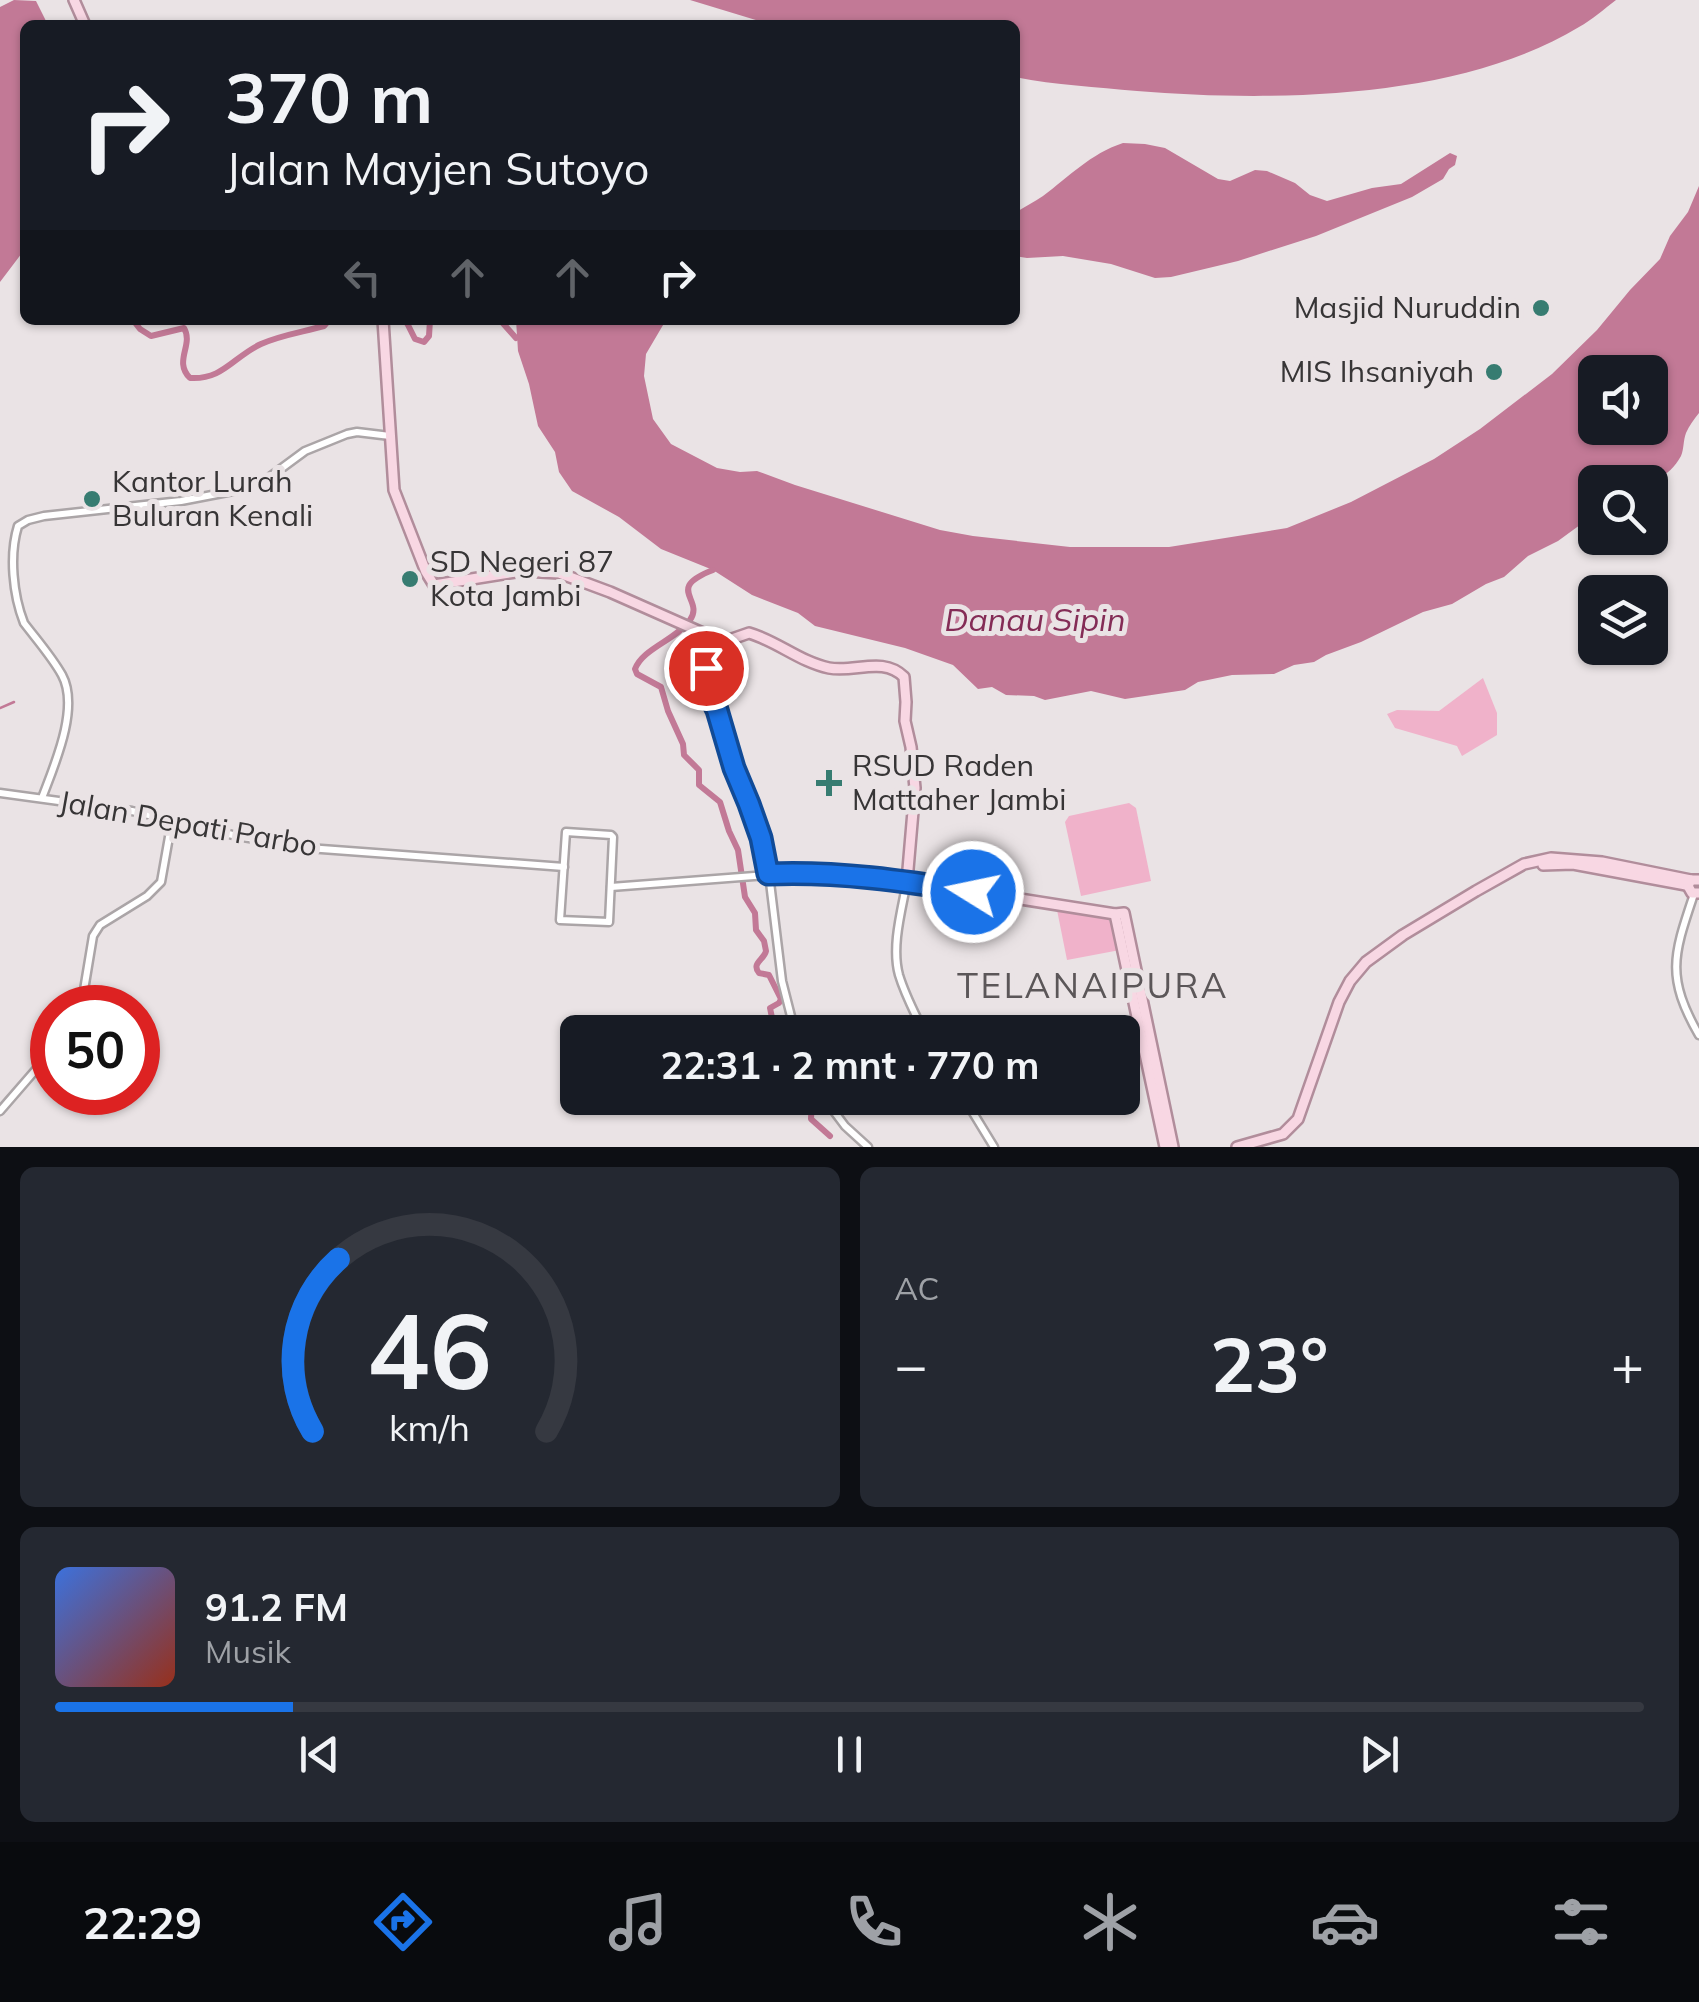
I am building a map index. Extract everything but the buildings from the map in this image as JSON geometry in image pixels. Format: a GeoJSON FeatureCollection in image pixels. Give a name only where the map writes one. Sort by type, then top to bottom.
{"type":"FeatureCollection","features":[{"type":"Feature","properties":{"kind":"main road"},"geometry":{"type":"LineString","coordinates":[[383,325],[396,498],[434,585],[513,572],[559,573],[724,642],[749,633],[827,668],[895,668],[904,676],[905,721],[912,747],[915,788],[906,881],[1119,913]]}},
{"type":"Feature","properties":{"kind":"main road"},"geometry":{"type":"LineString","coordinates":[[1238,1147],[1283,1134],[1298,1119],[1339,1002],[1360,968],[1403,935],[1521,872],[1559,864],[1695,883]]}},
{"type":"Feature","properties":{"kind":"main road"},"geometry":{"type":"LineString","coordinates":[[1257,1147],[1291,1135],[1304,1118],[1341,1010],[1366,968],[1473,896]]}},
{"type":"Feature","properties":{"kind":"main road"},"geometry":{"type":"LineString","coordinates":[[1119,913],[1164,1147]]}},
{"type":"Feature","properties":{"kind":"main road"},"geometry":{"type":"LineString","coordinates":[[1119,913],[1173,1147]]}},
{"type":"Feature","properties":{"kind":"street"},"geometry":{"type":"LineString","coordinates":[[42,798],[61,743],[67,694],[62,675],[21,616],[14,567],[18,526],[44,516],[238,490],[271,478],[305,451],[347,434],[391,436]]}},
{"type":"Feature","properties":{"kind":"street"},"geometry":{"type":"LineString","coordinates":[[724,642],[706,668],[703,681],[717,710],[761,838],[782,982],[791,1015]]}},
{"type":"Feature","properties":{"kind":"street","name":"Jalan Depati Parbo"},"geometry":{"type":"LineString","coordinates":[[0,793],[132,811],[308,848],[564,867]]}},
{"type":"Feature","properties":{"kind":"street"},"geometry":{"type":"LineString","coordinates":[[85,985],[93,936],[108,920],[147,896],[161,882],[172,820]]}},
{"type":"Feature","properties":{"kind":"street"},"geometry":{"type":"LineString","coordinates":[[566,832],[610,835],[613,840],[609,922],[560,920],[564,867],[566,832]]}},
{"type":"Feature","properties":{"kind":"street"},"geometry":{"type":"LineString","coordinates":[[611,886],[808,872],[906,881],[897,964],[915,1015]]}},
{"type":"Feature","properties":{"kind":"street"},"geometry":{"type":"LineString","coordinates":[[1695,883],[1675,968],[1686,1010],[1699,1034]]}},
{"type":"Feature","properties":{"kind":"street"},"geometry":{"type":"LineString","coordinates":[[0,1112],[30,1077]]}},
{"type":"Feature","properties":{"kind":"street"},"geometry":{"type":"LineString","coordinates":[[836,1115],[868,1147]]}},
{"type":"Feature","properties":{"kind":"street"},"geometry":{"type":"LineString","coordinates":[[974,1115],[994,1147]]}},
{"type":"Feature","properties":{"kind":"shaded area"},"geometry":{"type":"Polygon","coordinates":[[[1483,678],[1497,713],[1497,735],[1462,756],[1457,746],[1395,728],[1387,714],[1397,710],[1439,711],[1483,678]]]}},
{"type":"Feature","properties":{"kind":"shaded area"},"geometry":{"type":"Polygon","coordinates":[[[1129,803],[1136,808],[1151,881],[1081,896],[1065,822],[1069,816],[1129,803]]]}},
{"type":"Feature","properties":{"kind":"shaded area"},"geometry":{"type":"Polygon","coordinates":[[[1057,910],[1093,912],[1107,918],[1120,950],[1067,960],[1057,910]]]}},
{"type":"Feature","properties":{"kind":"water"},"geometry":{"type":"Polygon","coordinates":[[[14,0],[36,1],[46,20],[20,20],[20,256],[0,282],[0,7],[14,0]]]}},
{"type":"Feature","properties":{"kind":"water"},"geometry":{"type":"Polygon","coordinates":[[[690,0],[1616,0],[1584,24],[1531,51],[1478,69],[1422,82],[1305,95],[1137,91],[1020,78],[1020,20],[756,20],[690,0]]]}},
{"type":"Feature","properties":{"kind":"water"},"geometry":{"type":"Polygon","coordinates":[[[1123,143],[1165,148],[1218,179],[1230,181],[1255,170],[1267,171],[1327,201],[1401,184],[1450,153],[1457,156],[1443,179],[1412,197],[1316,236],[1171,277],[1155,278],[1111,264],[1063,256],[1020,257],[1020,210],[1123,143]]]}},
{"type":"Feature","properties":{"kind":"water","name":"Danau Sipin"},"geometry":{"type":"Polygon","coordinates":[[[1699,186],[1699,413],[1687,430],[1681,456],[1668,471],[1668,465],[1578,465],[1578,526],[1528,556],[1504,577],[1452,604],[1423,612],[1314,662],[1274,674],[1232,675],[1198,682],[1185,690],[1125,699],[1091,691],[1045,700],[1006,695],[992,687],[978,689],[953,665],[905,648],[815,626],[798,613],[752,595],[713,570],[661,549],[619,517],[572,491],[559,472],[555,452],[538,426],[518,351],[516,325],[663,325],[646,354],[644,376],[653,419],[671,444],[717,468],[757,471],[940,530],[973,536],[1070,547],[1169,547],[1287,528],[1351,502],[1434,459],[1552,374],[1660,259],[1699,186]]]}},
{"type":"Feature","properties":{"kind":"waterway"},"geometry":{"type":"LineString","coordinates":[[137,325],[151,336],[184,328],[187,341],[183,365],[190,378],[220,372],[261,344],[325,325]]}},
{"type":"Feature","properties":{"kind":"waterway"},"geometry":{"type":"LineString","coordinates":[[408,325],[415,339],[424,342],[430,325]]}},
{"type":"Feature","properties":{"kind":"waterway"},"geometry":{"type":"LineString","coordinates":[[504,325],[516,338]]}},
{"type":"Feature","properties":{"kind":"waterway"},"geometry":{"type":"LineString","coordinates":[[713,570],[688,589],[693,606],[690,620],[645,655],[635,669],[661,687],[684,755],[699,770],[699,785],[720,802],[738,850],[745,897],[764,941],[766,951],[757,970],[769,975],[781,999],[770,1008],[771,1015]]}},
{"type":"Feature","properties":{"kind":"waterway"},"geometry":{"type":"LineString","coordinates":[[0,708],[14,702]]}},
{"type":"Feature","properties":{"kind":"waterway"},"geometry":{"type":"LineString","coordinates":[[811,1115],[830,1136]]}},
{"type":"Feature","properties":{"kind":"place","name":"Masjid Nuruddin"},"geometry":{"type":"Point","coordinates":[1541,308]}},
{"type":"Feature","properties":{"kind":"place","name":"MIS Ihsaniyah"},"geometry":{"type":"Point","coordinates":[1494,372]}},
{"type":"Feature","properties":{"kind":"place","name":"Kantor Lurah Buluran Kenali"},"geometry":{"type":"Point","coordinates":[92,499]}},
{"type":"Feature","properties":{"kind":"place","name":"SD Negeri 87 Kota Jambi"},"geometry":{"type":"Point","coordinates":[410,579]}},
{"type":"Feature","properties":{"kind":"place","name":"RSUD Raden Mattaher Jambi"},"geometry":{"type":"Point","coordinates":[829,783]}},
{"type":"Feature","properties":{"kind":"district","name":"TELANAIPURA"},"geometry":{"type":"Point","coordinates":[1093,986]}},
{"type":"Feature","properties":{"kind":"route"},"geometry":{"type":"LineString","coordinates":[[706,668],[703,681],[717,710],[761,838],[768,874],[808,872],[973,892]]}}]}
